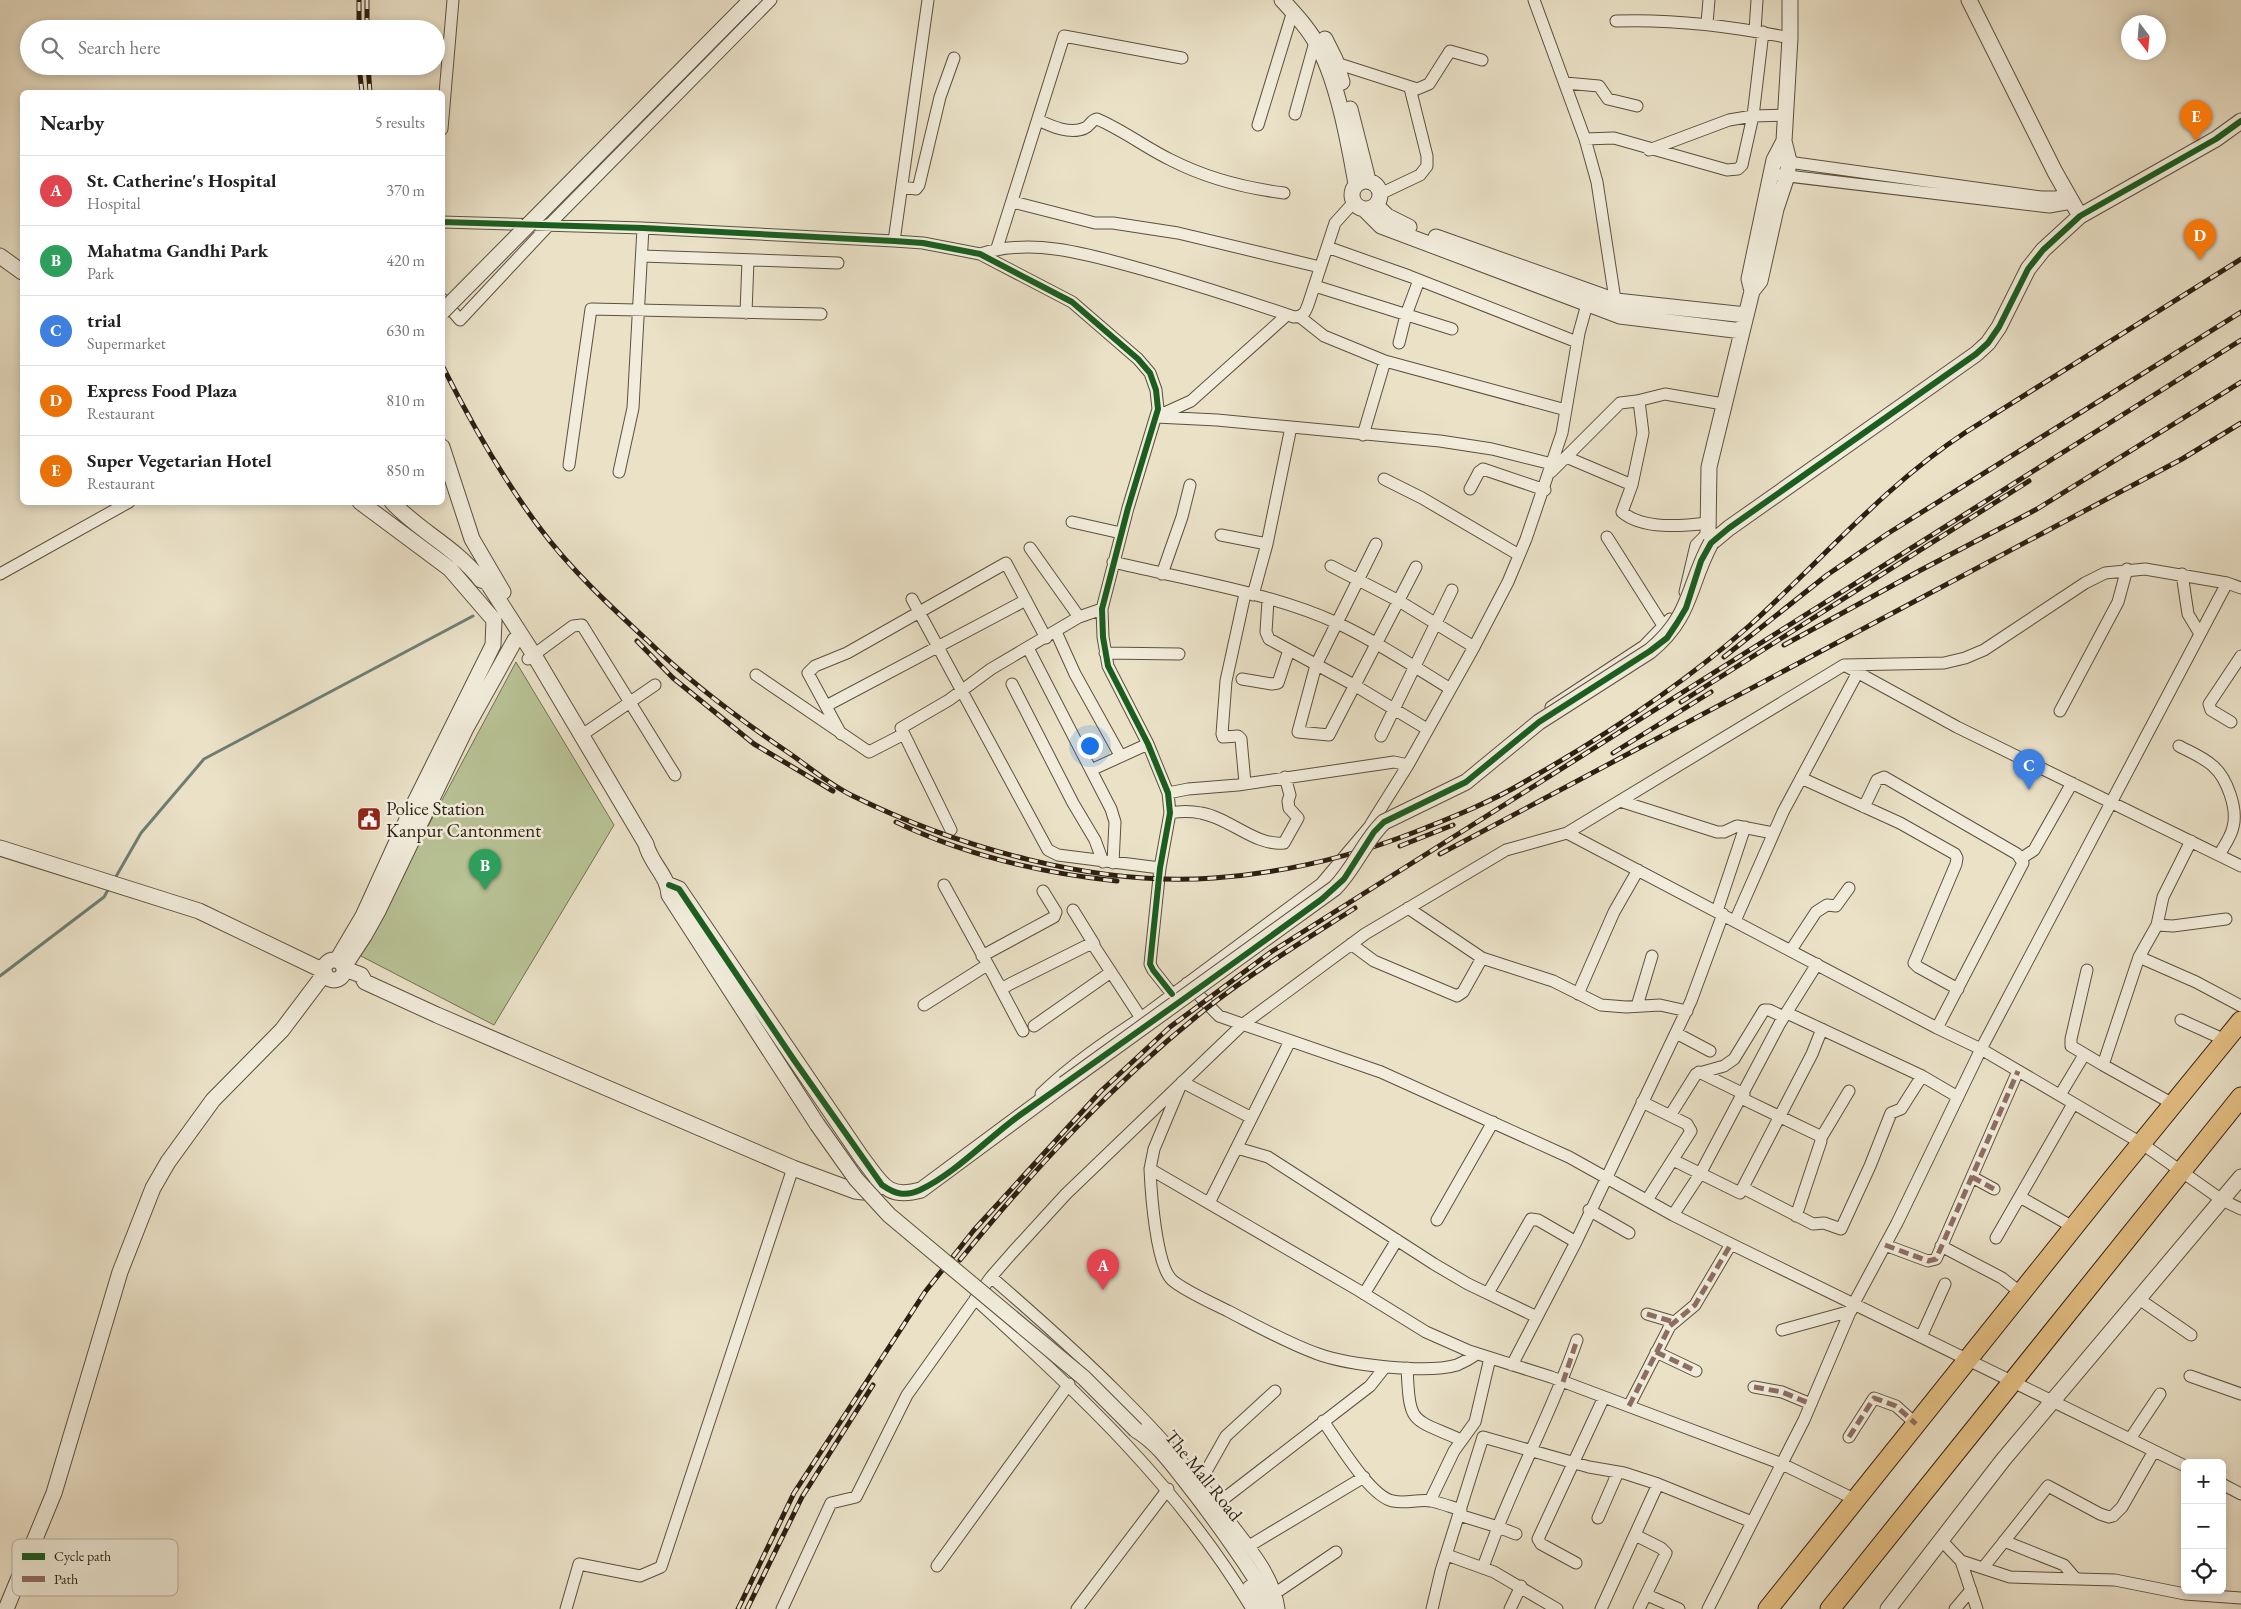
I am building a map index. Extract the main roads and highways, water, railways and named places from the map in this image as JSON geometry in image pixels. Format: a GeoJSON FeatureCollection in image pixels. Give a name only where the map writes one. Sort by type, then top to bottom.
{"type":"FeatureCollection","features":[{"type":"Feature","properties":{"kind":"main road"},"geometry":{"type":"LineString","coordinates":[[1768,1609],[1854,1499],[2241,1021]]}},
{"type":"Feature","properties":{"kind":"main road"},"geometry":{"type":"LineString","coordinates":[[1830,1609],[2241,1098]]}},
{"type":"Feature","properties":{"kind":"waterway"},"geometry":{"type":"LineString","coordinates":[[114,880],[141,833],[204,759],[473,616]]}},
{"type":"Feature","properties":{"kind":"waterway"},"geometry":{"type":"LineString","coordinates":[[0,976],[104,897],[109,888]]}},
{"type":"Feature","properties":{"kind":"railway"},"geometry":{"type":"LineString","coordinates":[[359,0],[359,20]]}},
{"type":"Feature","properties":{"kind":"railway"},"geometry":{"type":"LineString","coordinates":[[367,0],[367,20]]}},
{"type":"Feature","properties":{"kind":"railway"},"geometry":{"type":"LineString","coordinates":[[360,75],[362,90]]}},
{"type":"Feature","properties":{"kind":"railway"},"geometry":{"type":"LineString","coordinates":[[369,75],[370,90]]}},
{"type":"Feature","properties":{"kind":"railway"},"geometry":{"type":"LineString","coordinates":[[445,371],[475,427],[512,488],[551,543],[591,587],[699,687],[827,781],[843,791],[892,814],[935,831],[1028,859],[1122,876],[1169,879],[1214,878],[1291,868],[1391,841],[1486,802],[1513,789],[1555,764],[1642,709],[1723,648],[1776,601],[1854,524],[1936,453],[1966,432],[2241,259]]}},
{"type":"Feature","properties":{"kind":"railway"},"geometry":{"type":"LineString","coordinates":[[1724,657],[1827,575],[1887,534],[2241,312]]}},
{"type":"Feature","properties":{"kind":"railway"},"geometry":{"type":"LineString","coordinates":[[738,1609],[794,1493],[925,1292],[974,1230],[1101,1091],[1170,1027],[1271,952],[2241,340]]}},
{"type":"Feature","properties":{"kind":"railway"},"geometry":{"type":"LineString","coordinates":[[1784,645],[2037,509],[2241,382]]}},
{"type":"Feature","properties":{"kind":"railway"},"geometry":{"type":"LineString","coordinates":[[1440,854],[2182,459],[2241,423]]}},
{"type":"Feature","properties":{"kind":"railway"},"geometry":{"type":"LineString","coordinates":[[1681,702],[2029,481]]}},
{"type":"Feature","properties":{"kind":"railway"},"geometry":{"type":"LineString","coordinates":[[637,641],[673,678],[754,744],[833,791]]}},
{"type":"Feature","properties":{"kind":"railway"},"geometry":{"type":"LineString","coordinates":[[1613,753],[1711,692]]}},
{"type":"Feature","properties":{"kind":"railway"},"geometry":{"type":"LineString","coordinates":[[896,822],[949,844],[1004,861],[1031,868],[1117,881]]}},
{"type":"Feature","properties":{"kind":"railway"},"geometry":{"type":"LineString","coordinates":[[1400,846],[1453,825]]}},
{"type":"Feature","properties":{"kind":"railway"},"geometry":{"type":"LineString","coordinates":[[960,1260],[1047,1159],[1140,1065],[1225,994],[1355,908]]}},
{"type":"Feature","properties":{"kind":"railway"},"geometry":{"type":"LineString","coordinates":[[747,1609],[802,1497],[873,1385]]}},
{"type":"Feature","properties":{"kind":"place","name":"Super Vegetarian Hotel"},"geometry":{"type":"Point","coordinates":[2196,141]}},
{"type":"Feature","properties":{"kind":"place","name":"Express Food Plaza"},"geometry":{"type":"Point","coordinates":[2200,260]}},
{"type":"Feature","properties":{"kind":"place","name":"trial"},"geometry":{"type":"Point","coordinates":[2029,790]}},
{"type":"Feature","properties":{"kind":"place","name":"Police Station Kanpur Cantonment"},"geometry":{"type":"Point","coordinates":[369,819]}},
{"type":"Feature","properties":{"kind":"place","name":"Mahatma Gandhi Park"},"geometry":{"type":"Point","coordinates":[485,890]}},
{"type":"Feature","properties":{"kind":"place","name":"St. Catherine's Hospital"},"geometry":{"type":"Point","coordinates":[1103,1290]}}]}
